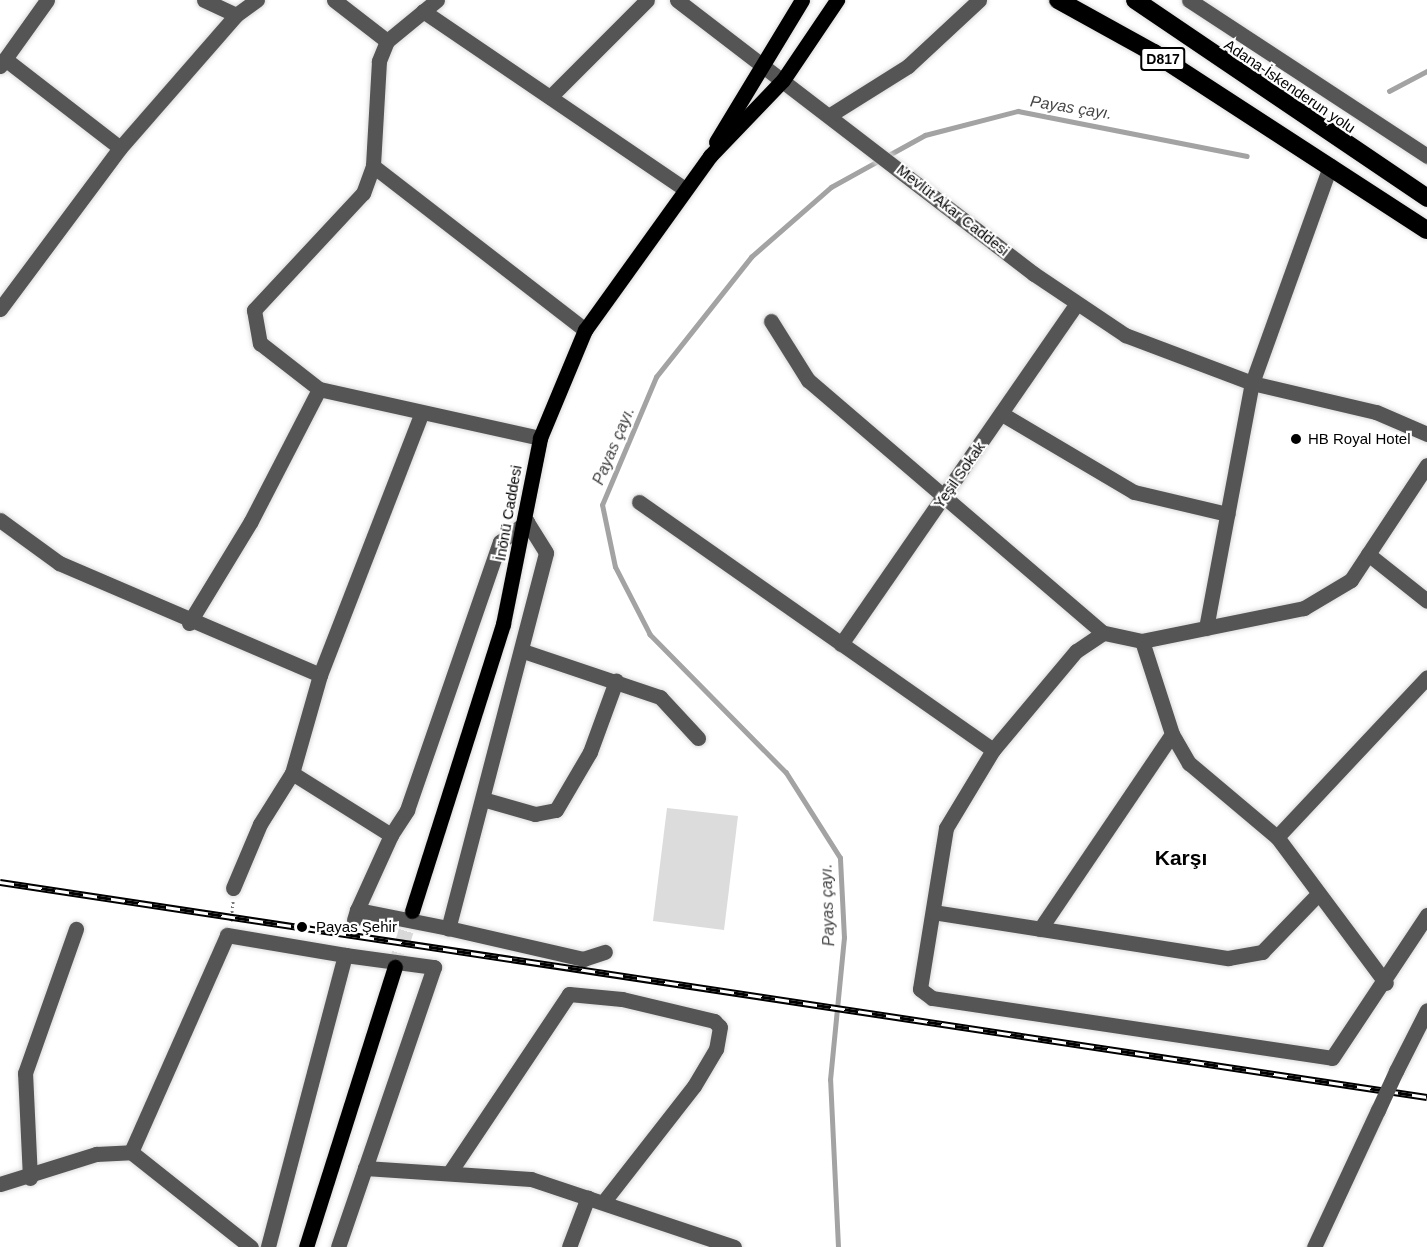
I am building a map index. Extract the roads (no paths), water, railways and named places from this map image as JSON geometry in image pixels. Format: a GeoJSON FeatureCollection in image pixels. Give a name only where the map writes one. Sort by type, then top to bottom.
{"type":"FeatureCollection","features":[{"type":"Feature","properties":{"kind":"highway","name":"D817"},"geometry":{"type":"LineString","coordinates":[[1058,0],[1154,53],[1427,230]]}},
{"type":"Feature","properties":{"kind":"highway","name":"Adana-İskenderun yolu"},"geometry":{"type":"LineString","coordinates":[[1135,0],[1297,114],[1427,198]]}},
{"type":"Feature","properties":{"kind":"main road"},"geometry":{"type":"LineString","coordinates":[[710,156],[763,62],[802,0]]}},
{"type":"Feature","properties":{"kind":"main road"},"geometry":{"type":"LineString","coordinates":[[710,156],[783,80],[837,0]]}},
{"type":"Feature","properties":{"kind":"main road","name":"İnönü Caddesi"},"geometry":{"type":"LineString","coordinates":[[412,910],[503,624],[527,522],[540,438],[585,330],[710,156]]}},
{"type":"Feature","properties":{"kind":"main road"},"geometry":{"type":"LineString","coordinates":[[306,1247],[396,967]]}},
{"type":"Feature","properties":{"kind":"street"},"geometry":{"type":"LineString","coordinates":[[47,0],[3,62],[120,148]]}},
{"type":"Feature","properties":{"kind":"street"},"geometry":{"type":"LineString","coordinates":[[204,0],[236,15]]}},
{"type":"Feature","properties":{"kind":"street"},"geometry":{"type":"LineString","coordinates":[[0,309],[120,148],[236,15],[257,0]]}},
{"type":"Feature","properties":{"kind":"street"},"geometry":{"type":"LineString","coordinates":[[334,0],[387,41]]}},
{"type":"Feature","properties":{"kind":"street"},"geometry":{"type":"LineString","coordinates":[[437,0],[387,41],[379,61],[373,166],[363,194],[254,310],[260,343],[319,390],[421,415],[540,438]]}},
{"type":"Feature","properties":{"kind":"street"},"geometry":{"type":"LineString","coordinates":[[550,98],[647,0]]}},
{"type":"Feature","properties":{"kind":"street","name":"Mevlüt Akar Caddesi"},"geometry":{"type":"LineString","coordinates":[[677,0],[763,62],[783,80],[1076,304],[1125,335],[1252,382],[1376,412],[1427,434]]}},
{"type":"Feature","properties":{"kind":"street"},"geometry":{"type":"LineString","coordinates":[[830,115],[908,66],[979,0]]}},
{"type":"Feature","properties":{"kind":"street"},"geometry":{"type":"LineString","coordinates":[[1189,0],[1427,156]]}},
{"type":"Feature","properties":{"kind":"street"},"geometry":{"type":"LineString","coordinates":[[423,11],[685,189]]}},
{"type":"Feature","properties":{"kind":"street"},"geometry":{"type":"LineString","coordinates":[[373,166],[585,330]]}},
{"type":"Feature","properties":{"kind":"street"},"geometry":{"type":"LineString","coordinates":[[1206,628],[1252,382],[1330,166]]}},
{"type":"Feature","properties":{"kind":"street","name":"Yeşil Sokak"},"geometry":{"type":"LineString","coordinates":[[841,644],[1076,304]]}},
{"type":"Feature","properties":{"kind":"street"},"geometry":{"type":"LineString","coordinates":[[771,321],[808,380],[1104,633],[1142,641],[1305,608],[1351,579],[1427,465]]}},
{"type":"Feature","properties":{"kind":"street"},"geometry":{"type":"LineString","coordinates":[[189,623],[251,521],[319,390]]}},
{"type":"Feature","properties":{"kind":"street"},"geometry":{"type":"LineString","coordinates":[[1002,414],[1134,492],[1227,514]]}},
{"type":"Feature","properties":{"kind":"street"},"geometry":{"type":"LineString","coordinates":[[233,888],[260,824],[292,773],[320,675],[421,415]]}},
{"type":"Feature","properties":{"kind":"street"},"geometry":{"type":"LineString","coordinates":[[639,502],[993,750]]}},
{"type":"Feature","properties":{"kind":"street"},"geometry":{"type":"LineString","coordinates":[[0,520],[59,563],[189,623],[320,675]]}},
{"type":"Feature","properties":{"kind":"street"},"geometry":{"type":"LineString","coordinates":[[448,928],[486,800],[546,553],[527,522],[500,542],[406,810],[391,835],[355,915],[448,928],[583,959],[605,952]]}},
{"type":"Feature","properties":{"kind":"street"},"geometry":{"type":"LineString","coordinates":[[1368,554],[1427,602]]}},
{"type":"Feature","properties":{"kind":"street"},"geometry":{"type":"LineString","coordinates":[[1104,633],[1076,651],[993,750],[946,828],[920,982],[932,998],[1332,1058],[1386,983],[1427,915]]}},
{"type":"Feature","properties":{"kind":"street"},"geometry":{"type":"LineString","coordinates":[[1142,641],[1172,734],[1189,763],[1214,788],[1277,837],[1386,983]]}},
{"type":"Feature","properties":{"kind":"street"},"geometry":{"type":"LineString","coordinates":[[523,651],[616,681],[669,703],[698,738]]}},
{"type":"Feature","properties":{"kind":"street"},"geometry":{"type":"LineString","coordinates":[[1277,837],[1427,677]]}},
{"type":"Feature","properties":{"kind":"street"},"geometry":{"type":"LineString","coordinates":[[486,800],[534,814],[556,810],[590,752],[616,681]]}},
{"type":"Feature","properties":{"kind":"street"},"geometry":{"type":"LineString","coordinates":[[1040,929],[1172,734]]}},
{"type":"Feature","properties":{"kind":"street"},"geometry":{"type":"LineString","coordinates":[[292,773],[391,835]]}},
{"type":"Feature","properties":{"kind":"street"},"geometry":{"type":"LineString","coordinates":[[933,912],[1228,958],[1262,952],[1318,894]]}},
{"type":"Feature","properties":{"kind":"street"},"geometry":{"type":"LineString","coordinates":[[30,1178],[25,1073],[76,929]]}},
{"type":"Feature","properties":{"kind":"street"},"geometry":{"type":"LineString","coordinates":[[131,1152],[227,935],[434,967],[338,1247]]}},
{"type":"Feature","properties":{"kind":"street"},"geometry":{"type":"LineString","coordinates":[[268,1247],[345,955]]}},
{"type":"Feature","properties":{"kind":"street"},"geometry":{"type":"LineString","coordinates":[[450,1172],[569,994],[622,999],[714,1021],[720,1027],[716,1049],[694,1086],[604,1201]]}},
{"type":"Feature","properties":{"kind":"street"},"geometry":{"type":"LineString","coordinates":[[1314,1247],[1427,1010]]}},
{"type":"Feature","properties":{"kind":"street"},"geometry":{"type":"LineString","coordinates":[[0,1184],[30,1178],[96,1154],[131,1152],[251,1247]]}},
{"type":"Feature","properties":{"kind":"street"},"geometry":{"type":"LineString","coordinates":[[365,1168],[531,1179],[604,1201],[734,1247]]}},
{"type":"Feature","properties":{"kind":"street"},"geometry":{"type":"LineString","coordinates":[[569,1247],[588,1197]]}},
{"type":"Feature","properties":{"kind":"waterway"},"geometry":{"type":"LineString","coordinates":[[1389,91],[1427,71]]}},
{"type":"Feature","properties":{"kind":"waterway","name":"Payas çayı."},"geometry":{"type":"LineString","coordinates":[[887,156],[925,135],[1018,111],[1247,156]]}},
{"type":"Feature","properties":{"kind":"waterway","name":"Payas çayı."},"geometry":{"type":"LineString","coordinates":[[838,1247],[830,1080],[844,938],[840,858],[786,773],[650,635],[615,567],[602,505],[656,377],[751,257],[831,187],[880,160]]}},
{"type":"Feature","properties":{"kind":"tunnel"},"geometry":{"type":"LineString","coordinates":[[395,967],[412,911]]}},
{"type":"Feature","properties":{"kind":"railway"},"geometry":{"type":"LineString","coordinates":[[0,882],[1427,1097]]}},
{"type":"Feature","properties":{"kind":"place","name":"HB Royal Hotel"},"geometry":{"type":"Point","coordinates":[1296,439]}},
{"type":"Feature","properties":{"kind":"place","name":"Payas Şehi̇r"},"geometry":{"type":"Point","coordinates":[302,927]}},
{"type":"Feature","properties":{"kind":"district","name":"Karşı"},"geometry":{"type":"Point","coordinates":[1181,858]}}]}
